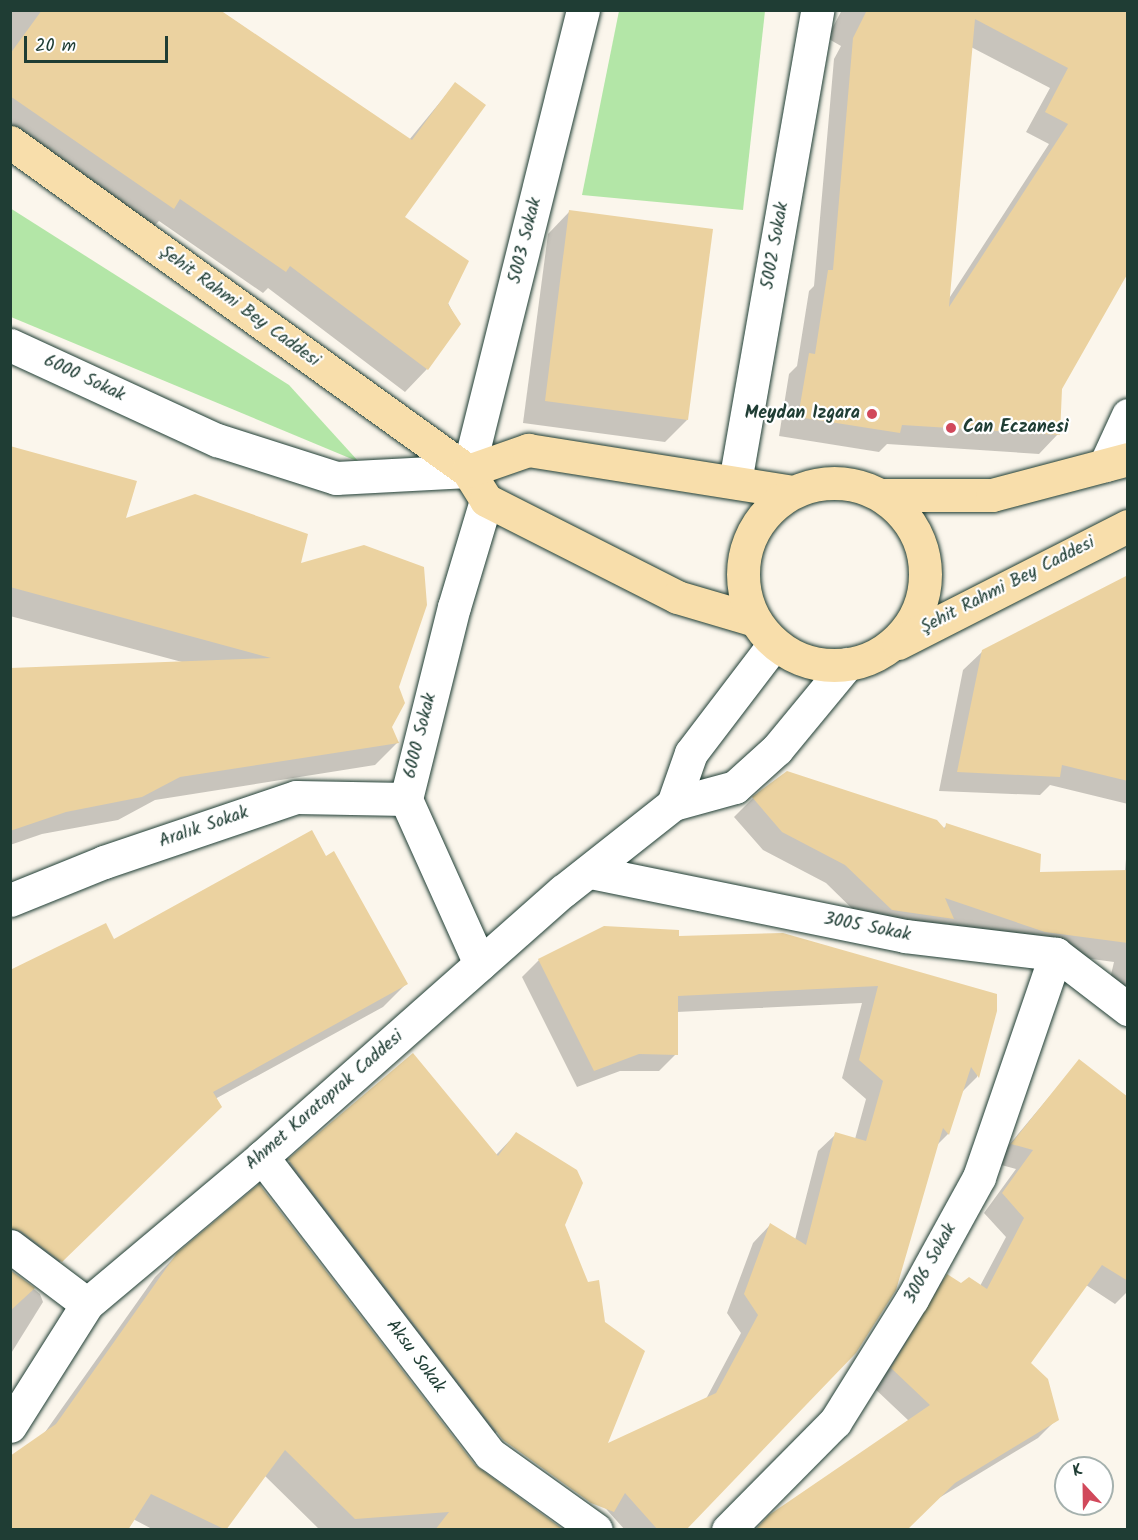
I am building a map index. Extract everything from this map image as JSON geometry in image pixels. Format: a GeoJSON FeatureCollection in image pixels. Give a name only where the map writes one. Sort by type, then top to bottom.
{"type":"FeatureCollection","features":[{"type":"Feature","properties":{"kind":"main road","name":"Şehit Rahmi Bey Caddesi"},"geometry":{"type":"LineString","coordinates":[[10,142],[468,471],[486,500],[677,597],[764,632],[796,657],[821,664],[847,664],[888,648],[1128,526]]}},
{"type":"Feature","properties":{"kind":"main road","name":"Şehit Rahmi Bey Caddesi"},"geometry":{"type":"LineString","coordinates":[[468,471],[528,450],[792,492]]}},
{"type":"Feature","properties":{"kind":"main road","name":"Şehit Rahmi Bey Caddesi"},"geometry":{"type":"LineString","coordinates":[[764,632],[744,593],[743,563],[751,534],[768,509],[792,492],[822,483],[852,484],[882,495],[992,495],[1116,462]]}},
{"type":"Feature","properties":{"kind":"main road","name":"Şehit Rahmi Bey Caddesi"},"geometry":{"type":"LineString","coordinates":[[882,495],[909,524],[919,541],[925,569],[922,600],[909,626],[888,648]]}},
{"type":"Feature","properties":{"kind":"street","name":"5003 Sokak"},"geometry":{"type":"LineString","coordinates":[[468,471],[583,10]]}},
{"type":"Feature","properties":{"kind":"street","name":"5002 Sokak"},"geometry":{"type":"LineString","coordinates":[[735,482],[817,10]]}},
{"type":"Feature","properties":{"kind":"street","name":"6000 Sokak"},"geometry":{"type":"LineString","coordinates":[[10,345],[217,440],[336,478],[468,471]]}},
{"type":"Feature","properties":{"kind":"street"},"geometry":{"type":"LineString","coordinates":[[1116,462],[1128,415]]}},
{"type":"Feature","properties":{"kind":"street","name":"6000 Sokak"},"geometry":{"type":"LineString","coordinates":[[480,964],[406,799],[454,607],[486,500]]}},
{"type":"Feature","properties":{"kind":"street"},"geometry":{"type":"LineString","coordinates":[[673,804],[691,753],[764,632]]}},
{"type":"Feature","properties":{"kind":"street","name":"Ahmet Karatoprak Caddesi"},"geometry":{"type":"LineString","coordinates":[[10,1426],[87,1304],[262,1157],[480,964],[673,804],[735,787],[777,749],[847,664]]}},
{"type":"Feature","properties":{"kind":"street","name":"Aralık Sokak"},"geometry":{"type":"LineString","coordinates":[[10,900],[104,862],[296,797],[406,799]]}},
{"type":"Feature","properties":{"kind":"street","name":"3005 Sokak"},"geometry":{"type":"LineString","coordinates":[[591,872],[905,936],[1056,954]]}},
{"type":"Feature","properties":{"kind":"street"},"geometry":{"type":"LineString","coordinates":[[1056,954],[1128,1009]]}},
{"type":"Feature","properties":{"kind":"street","name":"3006 Sokak"},"geometry":{"type":"LineString","coordinates":[[728,1530],[835,1422],[912,1299],[979,1177],[1056,954]]}},
{"type":"Feature","properties":{"kind":"street","name":"Aksu Sokak"},"geometry":{"type":"LineString","coordinates":[[262,1157],[490,1454],[596,1530]]}},
{"type":"Feature","properties":{"kind":"street"},"geometry":{"type":"LineString","coordinates":[[10,1246],[87,1304]]}},
{"type":"Feature","properties":{"kind":"green space"},"geometry":{"type":"Polygon","coordinates":[[[619,11],[765,11],[743,210],[582,195],[619,11]]]}},
{"type":"Feature","properties":{"kind":"green space"},"geometry":{"type":"Polygon","coordinates":[[[10,208],[289,385],[359,462],[11,317],[10,208]]]}},
{"type":"Feature","properties":{"kind":"building"},"geometry":{"type":"Polygon","coordinates":[[[42,10],[220,10],[412,140],[455,82],[486,105],[405,217],[469,261],[448,304],[461,324],[428,370],[290,266],[286,272],[180,199],[174,209],[10,96],[10,54],[42,10]]]}},
{"type":"Feature","properties":{"kind":"building"},"geometry":{"type":"Polygon","coordinates":[[[867,10],[1128,10],[1128,273],[1062,389],[1060,435],[902,425],[900,433],[798,417],[809,353],[815,354],[828,270],[833,270],[853,38],[867,10]],[[975,19],[949,307],[1068,124],[1045,112],[1068,68],[975,19]]]}},
{"type":"Feature","properties":{"kind":"building"},"geometry":{"type":"Polygon","coordinates":[[[569,210],[713,229],[688,420],[545,401],[569,210]]]}},
{"type":"Feature","properties":{"kind":"building"},"geometry":{"type":"Polygon","coordinates":[[[10,446],[137,481],[126,518],[195,494],[308,534],[301,563],[364,545],[424,567],[427,605],[399,687],[405,703],[392,727],[399,743],[180,777],[142,797],[66,812],[10,831],[10,668],[271,658],[10,587],[10,446]]]}},
{"type":"Feature","properties":{"kind":"building"},"geometry":{"type":"Polygon","coordinates":[[[1128,575],[1128,781],[1062,765],[1060,777],[957,772],[982,650],[1128,575]]]}},
{"type":"Feature","properties":{"kind":"building"},"geometry":{"type":"Polygon","coordinates":[[[787,771],[937,820],[945,829],[946,823],[1041,854],[1040,872],[1128,870],[1128,943],[1045,932],[945,898],[954,919],[892,910],[845,865],[782,832],[752,797],[787,771]]]}},
{"type":"Feature","properties":{"kind":"building"},"geometry":{"type":"Polygon","coordinates":[[[312,830],[326,856],[334,851],[408,984],[213,1092],[222,1107],[62,1262],[21,1231],[10,1228],[10,970],[106,923],[114,939],[312,830]]]}},
{"type":"Feature","properties":{"kind":"building"},"geometry":{"type":"Polygon","coordinates":[[[604,926],[679,930],[679,936],[783,933],[997,994],[997,1011],[979,1078],[971,1067],[949,1135],[943,1128],[896,1290],[856,1353],[686,1530],[658,1530],[625,1493],[614,1512],[591,1503],[503,1440],[288,1159],[413,1053],[498,1156],[516,1132],[577,1170],[583,1183],[565,1225],[588,1282],[599,1280],[605,1322],[645,1351],[608,1443],[716,1393],[758,1315],[744,1294],[770,1223],[806,1245],[835,1132],[866,1141],[883,1081],[859,1060],[878,986],[678,996],[678,1055],[639,1054],[594,1071],[538,959],[604,926]]]}},
{"type":"Feature","properties":{"kind":"building"},"geometry":{"type":"Polygon","coordinates":[[[1079,1059],[1128,1097],[1128,1281],[1102,1265],[1031,1363],[1048,1379],[1059,1420],[955,1483],[907,1530],[755,1530],[769,1515],[930,1405],[891,1368],[947,1274],[961,1283],[969,1277],[987,1289],[1024,1218],[1002,1193],[1033,1150],[1011,1144],[1079,1059]]]}},
{"type":"Feature","properties":{"kind":"building"},"geometry":{"type":"Polygon","coordinates":[[[259,1184],[475,1465],[561,1528],[435,1530],[449,1512],[355,1519],[285,1450],[226,1530],[151,1494],[128,1530],[10,1530],[10,1456],[56,1424],[177,1253],[259,1184]]]}},
{"type":"Feature","properties":{"kind":"building"},"geometry":{"type":"Polygon","coordinates":[[[10,1270],[35,1288],[10,1311],[10,1270]]]}},
{"type":"Feature","properties":{"kind":"place","name":"Meydan Izgara"},"geometry":{"type":"Point","coordinates":[872,414]}},
{"type":"Feature","properties":{"kind":"place","name":"Can Eczanesi"},"geometry":{"type":"Point","coordinates":[951,428]}}]}
